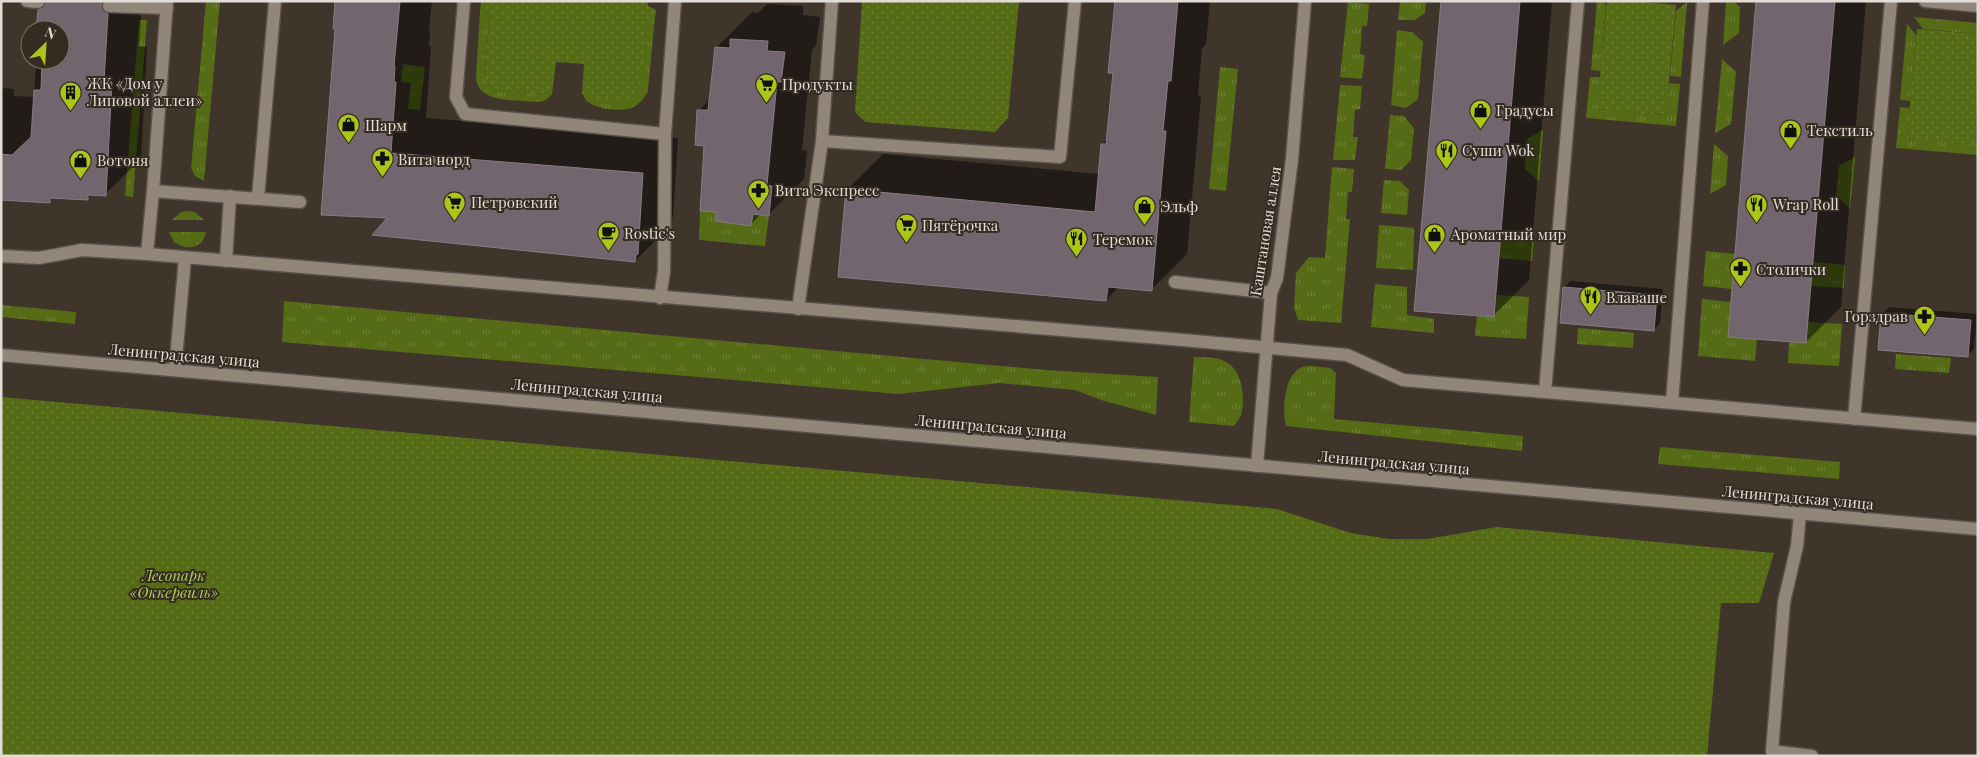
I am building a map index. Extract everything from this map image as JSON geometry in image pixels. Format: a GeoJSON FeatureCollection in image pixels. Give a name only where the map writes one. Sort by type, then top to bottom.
{"type":"FeatureCollection","features":[{"type":"Feature","properties":{"kind":"street"},"geometry":{"type":"LineString","coordinates":[[258,198],[275,1]]}},
{"type":"Feature","properties":{"kind":"street"},"geometry":{"type":"LineString","coordinates":[[464,1],[456,97],[465,114],[665,134]]}},
{"type":"Feature","properties":{"kind":"street"},"geometry":{"type":"LineString","coordinates":[[660,298],[664,272],[665,134],[675,1]]}},
{"type":"Feature","properties":{"kind":"street"},"geometry":{"type":"LineString","coordinates":[[798,309],[822,141],[832,1]]}},
{"type":"Feature","properties":{"kind":"street"},"geometry":{"type":"LineString","coordinates":[[822,141],[1060,156],[1075,1]]}},
{"type":"Feature","properties":{"kind":"street","name":"Каштановая аллея"},"geometry":{"type":"LineString","coordinates":[[1257,466],[1271,292],[1277,278],[1292,160],[1305,1]]}},
{"type":"Feature","properties":{"kind":"street"},"geometry":{"type":"LineString","coordinates":[[1545,392],[1578,1]]}},
{"type":"Feature","properties":{"kind":"street"},"geometry":{"type":"LineString","coordinates":[[1672,403],[1703,1]]}},
{"type":"Feature","properties":{"kind":"street"},"geometry":{"type":"LineString","coordinates":[[1854,419],[1891,1]]}},
{"type":"Feature","properties":{"kind":"street"},"geometry":{"type":"LineString","coordinates":[[1925,1],[1978,6]]}},
{"type":"Feature","properties":{"kind":"street"},"geometry":{"type":"LineString","coordinates":[[108,6],[167,5],[147,254]]}},
{"type":"Feature","properties":{"kind":"street"},"geometry":{"type":"LineString","coordinates":[[153,191],[300,202]]}},
{"type":"Feature","properties":{"kind":"street"},"geometry":{"type":"LineString","coordinates":[[226,262],[230,196]]}},
{"type":"Feature","properties":{"kind":"street"},"geometry":{"type":"LineString","coordinates":[[1,256],[39,258],[82,250],[147,254],[1183,340],[1346,355],[1403,380],[1978,430]]}},
{"type":"Feature","properties":{"kind":"street"},"geometry":{"type":"LineString","coordinates":[[175,370],[185,258]]}},
{"type":"Feature","properties":{"kind":"street"},"geometry":{"type":"LineString","coordinates":[[1175,282],[1271,292]]}},
{"type":"Feature","properties":{"kind":"street","name":"Ленинградская улица"},"geometry":{"type":"LineString","coordinates":[[1,355],[1978,529]]}},
{"type":"Feature","properties":{"kind":"street"},"geometry":{"type":"LineString","coordinates":[[1800,514],[1797,546],[1784,602],[1772,751],[1812,756]]}},
{"type":"Feature","properties":{"kind":"green space"},"geometry":{"type":"Polygon","coordinates":[[[206,1],[220,1],[204,181],[195,176],[191,168],[206,1]]]}},
{"type":"Feature","properties":{"kind":"green space"},"geometry":{"type":"Polygon","coordinates":[[[481,1],[648,1],[648,6],[656,10],[654,26],[645,28],[644,57],[640,80],[636,89],[631,96],[624,100],[584,97],[582,93],[584,64],[556,62],[552,94],[494,91],[484,78],[490,13],[480,11],[481,1]]]}},
{"type":"Feature","properties":{"kind":"green space"},"geometry":{"type":"Polygon","coordinates":[[[862,1],[1019,1],[1008,118],[995,132],[865,122],[855,112],[862,1]]]}},
{"type":"Feature","properties":{"kind":"green space"},"geometry":{"type":"Polygon","coordinates":[[[1400,1],[1426,1],[1425,13],[1415,20],[1398,20],[1400,1]]]}},
{"type":"Feature","properties":{"kind":"green space"},"geometry":{"type":"Polygon","coordinates":[[[1597,1],[1603,1],[1606,5],[1601,71],[1591,70],[1597,1]]]}},
{"type":"Feature","properties":{"kind":"green space"},"geometry":{"type":"Polygon","coordinates":[[[1607,1],[1634,1],[1676,5],[1666,115],[1597,109],[1607,1]]]}},
{"type":"Feature","properties":{"kind":"green space"},"geometry":{"type":"Polygon","coordinates":[[[1726,1],[1733,1],[1740,7],[1739,33],[1723,45],[1726,1]]]}},
{"type":"Feature","properties":{"kind":"green space"},"geometry":{"type":"Polygon","coordinates":[[[1348,2],[1369,4],[1367,26],[1362,26],[1360,54],[1365,55],[1362,79],[1340,77],[1348,2]]]}},
{"type":"Feature","properties":{"kind":"green space"},"geometry":{"type":"Polygon","coordinates":[[[1687,2],[1681,77],[1670,76],[1676,11],[1687,2]]]}},
{"type":"Feature","properties":{"kind":"green space"},"geometry":{"type":"Polygon","coordinates":[[[480,11],[490,13],[484,78],[494,91],[552,94],[547,99],[536,102],[501,99],[481,90],[476,77],[480,11]]]}},
{"type":"Feature","properties":{"kind":"green space"},"geometry":{"type":"Polygon","coordinates":[[[1914,17],[1978,23],[1978,34],[1923,29],[1914,17]]]}},
{"type":"Feature","properties":{"kind":"green space"},"geometry":{"type":"Polygon","coordinates":[[[139,20],[147,20],[133,197],[125,196],[139,20]]]}},
{"type":"Feature","properties":{"kind":"green space"},"geometry":{"type":"Polygon","coordinates":[[[1907,24],[1916,35],[1911,101],[1900,100],[1907,24]]]}},
{"type":"Feature","properties":{"kind":"green space"},"geometry":{"type":"Polygon","coordinates":[[[654,26],[648,91],[642,100],[637,105],[623,110],[597,107],[587,101],[584,97],[625,100],[641,76],[645,28],[654,26]]]}},
{"type":"Feature","properties":{"kind":"green space"},"geometry":{"type":"Polygon","coordinates":[[[1917,29],[1978,34],[1976,145],[1907,138],[1917,29]]]}},
{"type":"Feature","properties":{"kind":"green space"},"geometry":{"type":"Polygon","coordinates":[[[1397,30],[1412,32],[1423,42],[1418,99],[1406,108],[1391,105],[1397,30]]]}},
{"type":"Feature","properties":{"kind":"green space"},"geometry":{"type":"Polygon","coordinates":[[[1722,59],[1736,72],[1731,124],[1715,133],[1722,59]]]}},
{"type":"Feature","properties":{"kind":"green space"},"geometry":{"type":"Polygon","coordinates":[[[403,64],[425,67],[420,110],[408,109],[411,83],[401,82],[403,64]]]}},
{"type":"Feature","properties":{"kind":"green space"},"geometry":{"type":"Polygon","coordinates":[[[1220,67],[1238,69],[1226,191],[1209,189],[1220,67]]]}},
{"type":"Feature","properties":{"kind":"green space"},"geometry":{"type":"Polygon","coordinates":[[[1590,77],[1600,77],[1598,109],[1666,115],[1669,83],[1680,84],[1676,126],[1586,118],[1590,77]]]}},
{"type":"Feature","properties":{"kind":"green space"},"geometry":{"type":"Polygon","coordinates":[[[1340,85],[1362,86],[1360,109],[1355,110],[1353,137],[1358,137],[1355,160],[1333,160],[1340,85]]]}},
{"type":"Feature","properties":{"kind":"green space"},"geometry":{"type":"Polygon","coordinates":[[[1900,107],[1910,108],[1907,138],[1976,144],[1978,129],[1978,155],[1896,148],[1900,107]]]}},
{"type":"Feature","properties":{"kind":"green space"},"geometry":{"type":"Polygon","coordinates":[[[1390,115],[1404,116],[1414,128],[1411,160],[1401,170],[1385,169],[1390,115]]]}},
{"type":"Feature","properties":{"kind":"green space"},"geometry":{"type":"Polygon","coordinates":[[[1543,130],[1539,181],[1525,169],[1527,139],[1543,130]]]}},
{"type":"Feature","properties":{"kind":"green space"},"geometry":{"type":"Polygon","coordinates":[[[1714,144],[1728,156],[1726,185],[1710,194],[1714,144]]]}},
{"type":"Feature","properties":{"kind":"green space"},"geometry":{"type":"Polygon","coordinates":[[[1855,157],[1850,208],[1836,196],[1839,166],[1855,157]]]}},
{"type":"Feature","properties":{"kind":"green space"},"geometry":{"type":"Polygon","coordinates":[[[1332,167],[1354,169],[1352,192],[1348,192],[1346,219],[1350,219],[1341,323],[1298,320],[1294,308],[1296,273],[1309,257],[1325,258],[1332,167]]]}},
{"type":"Feature","properties":{"kind":"green space"},"geometry":{"type":"Polygon","coordinates":[[[1384,180],[1400,181],[1409,190],[1407,215],[1381,213],[1384,180]]]}},
{"type":"Feature","properties":{"kind":"green space"},"geometry":{"type":"Polygon","coordinates":[[[700,211],[716,212],[716,221],[751,226],[753,214],[769,216],[765,246],[699,240],[700,211]]]}},
{"type":"Feature","properties":{"kind":"green space"},"geometry":{"type":"Polygon","coordinates":[[[181,212],[195,212],[204,220],[172,220],[181,212]]]}},
{"type":"Feature","properties":{"kind":"green space"},"geometry":{"type":"Polygon","coordinates":[[[1379,225],[1414,228],[1413,270],[1376,268],[1379,225]]]}},
{"type":"Feature","properties":{"kind":"green space"},"geometry":{"type":"Polygon","coordinates":[[[169,232],[206,232],[202,242],[198,245],[184,247],[174,242],[169,232]]]}},
{"type":"Feature","properties":{"kind":"green space"},"geometry":{"type":"Polygon","coordinates":[[[1501,235],[1534,237],[1532,261],[1499,258],[1501,235]]]}},
{"type":"Feature","properties":{"kind":"green space"},"geometry":{"type":"Polygon","coordinates":[[[1706,251],[1735,254],[1732,289],[1703,286],[1706,251]]]}},
{"type":"Feature","properties":{"kind":"green space"},"geometry":{"type":"Polygon","coordinates":[[[1813,262],[1845,265],[1844,288],[1811,286],[1813,262]]]}},
{"type":"Feature","properties":{"kind":"green space"},"geometry":{"type":"Polygon","coordinates":[[[1375,284],[1407,287],[1407,315],[1434,319],[1434,333],[1371,327],[1375,284]]]}},
{"type":"Feature","properties":{"kind":"green space"},"geometry":{"type":"Polygon","coordinates":[[[1496,295],[1529,297],[1526,339],[1475,336],[1477,316],[1494,317],[1496,295]]]}},
{"type":"Feature","properties":{"kind":"green space"},"geometry":{"type":"Polygon","coordinates":[[[1702,299],[1731,302],[1728,337],[1757,339],[1755,361],[1698,356],[1702,299]]]}},
{"type":"Feature","properties":{"kind":"green space"},"geometry":{"type":"Polygon","coordinates":[[[284,301],[1045,370],[1158,377],[1156,415],[1101,400],[1075,390],[999,383],[899,394],[282,342],[284,301]]]}},
{"type":"Feature","properties":{"kind":"green space"},"geometry":{"type":"Polygon","coordinates":[[[1,305],[76,312],[75,324],[1,317],[1,305]]]}},
{"type":"Feature","properties":{"kind":"green space"},"geometry":{"type":"Polygon","coordinates":[[[1808,322],[1842,324],[1839,366],[1788,363],[1789,342],[1806,343],[1808,322]]]}},
{"type":"Feature","properties":{"kind":"green space"},"geometry":{"type":"Polygon","coordinates":[[[1578,328],[1634,333],[1633,348],[1577,344],[1578,328]]]}},
{"type":"Feature","properties":{"kind":"green space"},"geometry":{"type":"Polygon","coordinates":[[[1896,354],[1951,358],[1949,373],[1895,369],[1896,354]]]}},
{"type":"Feature","properties":{"kind":"green space"},"geometry":{"type":"Polygon","coordinates":[[[1194,357],[1222,360],[1229,364],[1238,375],[1241,382],[1243,405],[1241,416],[1234,426],[1189,422],[1194,357]]]}},
{"type":"Feature","properties":{"kind":"green space"},"geometry":{"type":"Polygon","coordinates":[[[1312,366],[1330,368],[1336,373],[1334,419],[1523,436],[1522,451],[1286,426],[1284,403],[1290,379],[1300,368],[1312,366]]]}},
{"type":"Feature","properties":{"kind":"green space","name":"Лесопарк «Оккервиль»"},"geometry":{"type":"Polygon","coordinates":[[[1,397],[1277,509],[1351,533],[1389,539],[1427,539],[1497,527],[1774,553],[1759,603],[1721,603],[1707,756],[1,756],[1,397]]]}},
{"type":"Feature","properties":{"kind":"green space"},"geometry":{"type":"Polygon","coordinates":[[[1660,447],[1840,462],[1839,479],[1658,464],[1660,447]]]}},
{"type":"Feature","properties":{"kind":"building","name":"ЖК «Дом у Липовой аллеи»"},"geometry":{"type":"Polygon","coordinates":[[[46,1],[102,1],[102,9],[108,14],[104,81],[112,82],[106,196],[88,195],[88,200],[50,198],[50,203],[1,200],[1,154],[12,155],[31,137],[34,90],[41,90],[42,70],[70,70],[70,20],[37,20],[38,10],[44,7],[46,1]]]}},
{"type":"Feature","properties":{"kind":"building"},"geometry":{"type":"Polygon","coordinates":[[[335,1],[400,1],[394,66],[394,82],[396,82],[391,153],[643,173],[638,254],[636,255],[635,262],[372,235],[387,218],[321,215],[335,29],[333,29],[335,1]]]}},
{"type":"Feature","properties":{"kind":"building"},"geometry":{"type":"Polygon","coordinates":[[[1115,1],[1178,1],[1171,81],[1168,81],[1163,131],[1166,131],[1152,291],[1108,287],[1106,301],[838,277],[846,189],[1095,212],[1101,144],[1106,144],[1113,73],[1108,73],[1115,1]]]}},
{"type":"Feature","properties":{"kind":"building"},"geometry":{"type":"Polygon","coordinates":[[[1441,1],[1520,1],[1494,317],[1414,311],[1441,1]]]}},
{"type":"Feature","properties":{"kind":"building"},"geometry":{"type":"Polygon","coordinates":[[[1756,1],[1835,1],[1806,343],[1728,337],[1756,1]]]}},
{"type":"Feature","properties":{"kind":"building"},"geometry":{"type":"Polygon","coordinates":[[[730,39],[768,41],[767,51],[785,52],[781,82],[777,82],[767,185],[772,186],[769,216],[753,214],[751,226],[716,221],[716,212],[700,211],[704,146],[695,145],[697,110],[708,110],[715,47],[730,48],[730,39]]]}},
{"type":"Feature","properties":{"kind":"building"},"geometry":{"type":"Polygon","coordinates":[[[1563,287],[1657,295],[1654,331],[1560,323],[1563,287]]]}},
{"type":"Feature","properties":{"kind":"building","name":"Горздрав"},"geometry":{"type":"Polygon","coordinates":[[[1881,313],[1971,320],[1968,357],[1878,350],[1881,313]]]}},
{"type":"Feature","properties":{"kind":"place","name":"Продукты"},"geometry":{"type":"Point","coordinates":[766,103]}},
{"type":"Feature","properties":{"kind":"place","name":"ЖК «Дом у Липовой аллеи»"},"geometry":{"type":"Point","coordinates":[71,111]}},
{"type":"Feature","properties":{"kind":"place","name":"Градусы"},"geometry":{"type":"Point","coordinates":[1480,129]}},
{"type":"Feature","properties":{"kind":"place","name":"Шарм"},"geometry":{"type":"Point","coordinates":[349,144]}},
{"type":"Feature","properties":{"kind":"place","name":"Текстиль"},"geometry":{"type":"Point","coordinates":[1791,149]}},
{"type":"Feature","properties":{"kind":"place","name":"Суши Wok"},"geometry":{"type":"Point","coordinates":[1446,169]}},
{"type":"Feature","properties":{"kind":"place","name":"Вита норд"},"geometry":{"type":"Point","coordinates":[382,178]}},
{"type":"Feature","properties":{"kind":"place","name":"Вотоня"},"geometry":{"type":"Point","coordinates":[81,179]}},
{"type":"Feature","properties":{"kind":"place","name":"Вита Экспресс"},"geometry":{"type":"Point","coordinates":[759,209]}},
{"type":"Feature","properties":{"kind":"place","name":"Петровский"},"geometry":{"type":"Point","coordinates":[455,221]}},
{"type":"Feature","properties":{"kind":"place","name":"Wrap Roll"},"geometry":{"type":"Point","coordinates":[1757,223]}},
{"type":"Feature","properties":{"kind":"place","name":"Эльф"},"geometry":{"type":"Point","coordinates":[1144,225]}},
{"type":"Feature","properties":{"kind":"place","name":"Пятёрочка"},"geometry":{"type":"Point","coordinates":[906,244]}},
{"type":"Feature","properties":{"kind":"place","name":"Rostic's"},"geometry":{"type":"Point","coordinates":[608,252]}},
{"type":"Feature","properties":{"kind":"place","name":"Ароматный мир"},"geometry":{"type":"Point","coordinates":[1435,253]}},
{"type":"Feature","properties":{"kind":"place","name":"Теремок"},"geometry":{"type":"Point","coordinates":[1077,258]}},
{"type":"Feature","properties":{"kind":"place","name":"Столички"},"geometry":{"type":"Point","coordinates":[1740,288]}},
{"type":"Feature","properties":{"kind":"place","name":"Влаваше"},"geometry":{"type":"Point","coordinates":[1590,316]}},
{"type":"Feature","properties":{"kind":"place","name":"Горздрав"},"geometry":{"type":"Point","coordinates":[1924,335]}}]}
